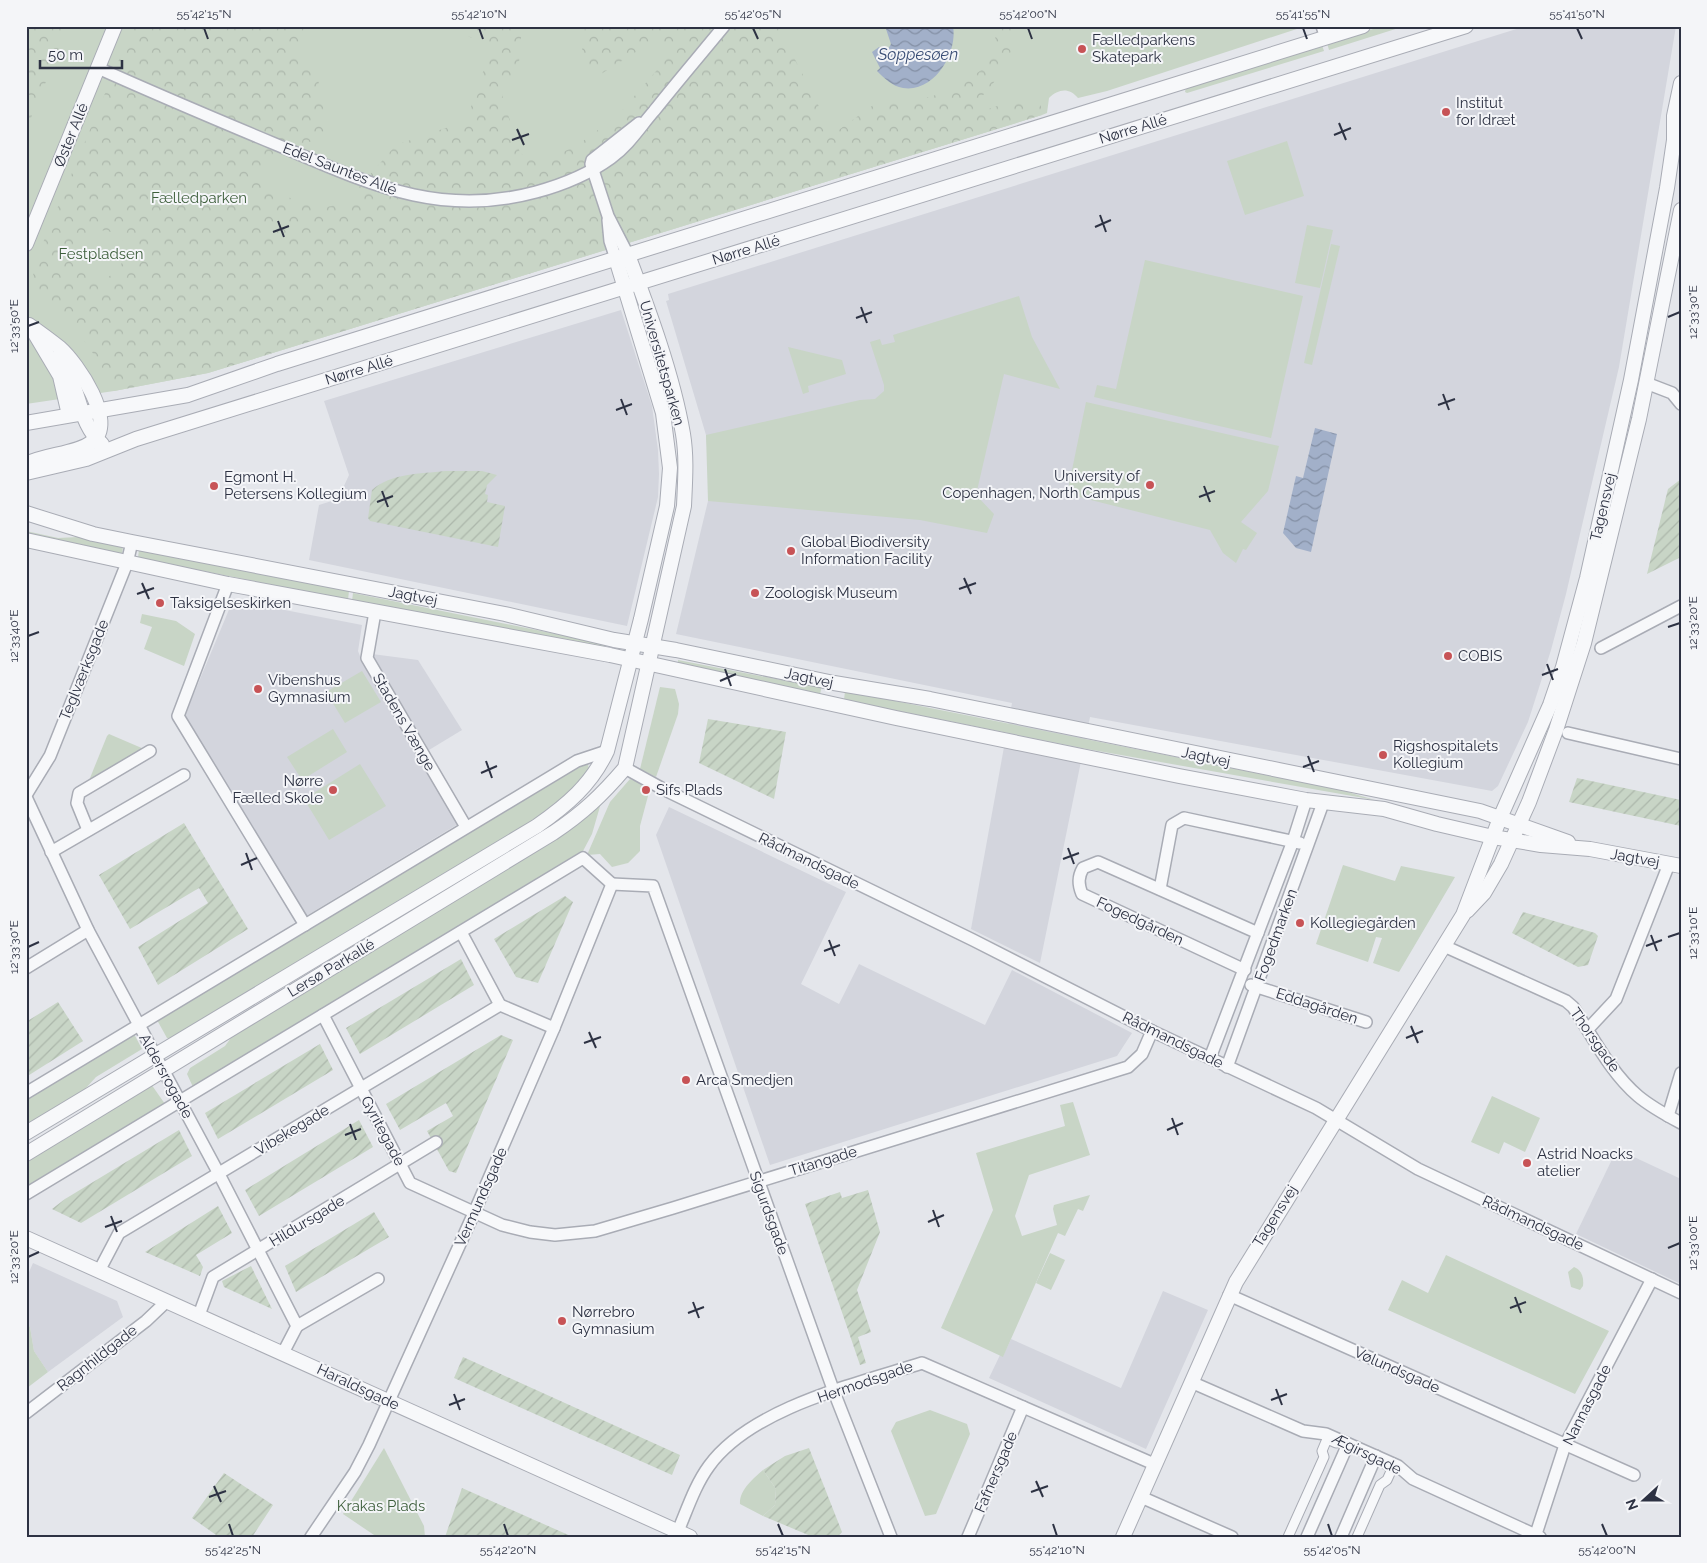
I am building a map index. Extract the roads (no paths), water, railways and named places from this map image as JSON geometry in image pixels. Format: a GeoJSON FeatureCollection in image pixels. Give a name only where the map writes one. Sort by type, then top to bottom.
{"type":"FeatureCollection","features":[{"type":"Feature","properties":{"kind":"street","name":"Øster Allé"},"geometry":{"type":"LineString","coordinates":[[26,244],[115,26]]}},
{"type":"Feature","properties":{"kind":"street","name":"Edel Sauntes Allé"},"geometry":{"type":"LineString","coordinates":[[98,68],[368,183],[430,200],[474,203],[514,198],[568,181],[592,170],[612,157],[637,135],[651,114],[724,26]]}},
{"type":"Feature","properties":{"kind":"street","name":"Nørre Allé"},"geometry":{"type":"LineString","coordinates":[[26,423],[203,390],[277,364],[622,257],[1324,32],[1363,26]]}},
{"type":"Feature","properties":{"kind":"street","name":"Nørre Allé"},"geometry":{"type":"LineString","coordinates":[[26,472],[69,464],[136,439],[1466,26]]}},
{"type":"Feature","properties":{"kind":"street","name":"Tagensvej"},"geometry":{"type":"LineString","coordinates":[[1123,1537],[1229,1295],[1250,1256],[1463,915],[1500,818],[1550,705],[1563,667],[1587,578],[1631,380],[1659,235],[1674,140],[1674,116],[1681,83]]}},
{"type":"Feature","properties":{"kind":"street","name":"Universitetsparken"},"geometry":{"type":"LineString","coordinates":[[592,170],[608,216],[610,241],[638,283],[676,403],[683,435],[686,474],[684,506],[648,664]]}},
{"type":"Feature","properties":{"kind":"street","name":"Tagensvej"},"geometry":{"type":"LineString","coordinates":[[1463,915],[1484,893],[1519,825],[1556,730],[1584,643],[1646,383],[1677,240],[1681,210]]}},
{"type":"Feature","properties":{"kind":"street"},"geometry":{"type":"LineString","coordinates":[[1659,235],[1677,240]]}},
{"type":"Feature","properties":{"kind":"street","name":"Universitetsparken"},"geometry":{"type":"LineString","coordinates":[[622,257],[625,288],[663,413],[670,468],[667,506],[631,660]]}},
{"type":"Feature","properties":{"kind":"street"},"geometry":{"type":"LineString","coordinates":[[26,464],[86,446],[96,438],[100,427],[98,410],[91,391],[73,363],[60,348],[28,322]]}},
{"type":"Feature","properties":{"kind":"street"},"geometry":{"type":"LineString","coordinates":[[28,322],[60,376],[76,414],[96,438],[111,449]]}},
{"type":"Feature","properties":{"kind":"street"},"geometry":{"type":"LineString","coordinates":[[1631,380],[1646,383],[1672,393],[1681,404]]}},
{"type":"Feature","properties":{"kind":"street","name":"Jagtvej"},"geometry":{"type":"LineString","coordinates":[[26,513],[51,522],[132,542],[505,614],[634,644],[653,646],[834,683],[930,699],[1480,811],[1590,850]]}},
{"type":"Feature","properties":{"kind":"street","name":"Jagtvej"},"geometry":{"type":"LineString","coordinates":[[26,540],[228,584],[631,660],[896,718],[1306,800],[1384,809],[1493,837],[1590,850],[1675,865]]}},
{"type":"Feature","properties":{"kind":"street","name":"Teglværksgade"},"geometry":{"type":"LineString","coordinates":[[26,796],[50,756],[127,563],[132,542]]}},
{"type":"Feature","properties":{"kind":"street"},"geometry":{"type":"LineString","coordinates":[[228,584],[178,716],[305,925]]}},
{"type":"Feature","properties":{"kind":"street"},"geometry":{"type":"LineString","coordinates":[[1601,648],[1681,606]]}},
{"type":"Feature","properties":{"kind":"street","name":"Stadens Vænge"},"geometry":{"type":"LineString","coordinates":[[375,612],[367,658],[466,827]]}},
{"type":"Feature","properties":{"kind":"street","name":"Lersø Parkallé"},"geometry":{"type":"LineString","coordinates":[[26,1133],[154,1054],[537,826],[571,802],[589,782],[607,751],[631,660]]}},
{"type":"Feature","properties":{"kind":"street","name":"Lersø Parkallé"},"geometry":{"type":"LineString","coordinates":[[26,1154],[553,833],[585,811],[606,791],[625,768],[648,664]]}},
{"type":"Feature","properties":{"kind":"street"},"geometry":{"type":"LineString","coordinates":[[1568,733],[1681,759]]}},
{"type":"Feature","properties":{"kind":"street"},"geometry":{"type":"LineString","coordinates":[[88,830],[77,803],[79,793],[150,750]]}},
{"type":"Feature","properties":{"kind":"street"},"geometry":{"type":"LineString","coordinates":[[26,1093],[577,761],[607,751]]}},
{"type":"Feature","properties":{"kind":"street","name":"Rådmandsgade"},"geometry":{"type":"LineString","coordinates":[[625,768],[663,789],[973,940],[1152,1031],[1316,1108],[1418,1169],[1681,1293]]}},
{"type":"Feature","properties":{"kind":"street"},"geometry":{"type":"LineString","coordinates":[[51,852],[184,775]]}},
{"type":"Feature","properties":{"kind":"street","name":"Aldersrogade"},"geometry":{"type":"LineString","coordinates":[[26,796],[88,930],[219,1174],[296,1326]]}},
{"type":"Feature","properties":{"kind":"street","name":"Fogedmarken"},"geometry":{"type":"LineString","coordinates":[[1210,1058],[1243,976],[1293,841],[1306,800]]}},
{"type":"Feature","properties":{"kind":"street","name":"Fogedmarken"},"geometry":{"type":"LineString","coordinates":[[1227,1067],[1324,803]]}},
{"type":"Feature","properties":{"kind":"street"},"geometry":{"type":"LineString","coordinates":[[1160,889],[1172,825],[1178,819],[1184,818],[1293,841],[1308,846]]}},
{"type":"Feature","properties":{"kind":"street"},"geometry":{"type":"LineString","coordinates":[[26,1194],[583,858],[612,884]]}},
{"type":"Feature","properties":{"kind":"street","name":"Fogedgården"},"geometry":{"type":"LineString","coordinates":[[1243,976],[1082,894],[1078,884],[1079,875],[1083,868],[1098,862],[1258,934]]}},
{"type":"Feature","properties":{"kind":"street"},"geometry":{"type":"LineString","coordinates":[[1588,1029],[1616,999],[1675,865]]}},
{"type":"Feature","properties":{"kind":"street","name":"Sigurdsgade"},"geometry":{"type":"LineString","coordinates":[[612,884],[653,886],[834,1392],[891,1537]]}},
{"type":"Feature","properties":{"kind":"street","name":"Vermundsgade"},"geometry":{"type":"LineString","coordinates":[[311,1537],[355,1472],[474,1213],[554,1028],[612,884]]}},
{"type":"Feature","properties":{"kind":"street"},"geometry":{"type":"LineString","coordinates":[[26,968],[88,930]]}},
{"type":"Feature","properties":{"kind":"street"},"geometry":{"type":"LineString","coordinates":[[461,932],[500,1005],[554,1028]]}},
{"type":"Feature","properties":{"kind":"street","name":"Thorsgade"},"geometry":{"type":"LineString","coordinates":[[1444,946],[1566,1001],[1573,1007],[1606,1058],[1636,1095],[1681,1123]]}},
{"type":"Feature","properties":{"kind":"street","name":"Eddagården"},"geometry":{"type":"LineString","coordinates":[[1243,976],[1257,986],[1366,1022]]}},
{"type":"Feature","properties":{"kind":"street","name":"Vibekegade"},"geometry":{"type":"LineString","coordinates":[[99,1271],[119,1234],[500,1005]]}},
{"type":"Feature","properties":{"kind":"street","name":"Gyritegade"},"geometry":{"type":"LineString","coordinates":[[324,1015],[410,1183],[417,1188],[474,1213]]}},
{"type":"Feature","properties":{"kind":"street","name":"Titangade"},"geometry":{"type":"LineString","coordinates":[[474,1213],[502,1225],[530,1232],[554,1235],[572,1234],[604,1228],[1128,1067],[1142,1054],[1152,1031]]}},
{"type":"Feature","properties":{"kind":"street"},"geometry":{"type":"LineString","coordinates":[[1668,1116],[1681,1073]]}},
{"type":"Feature","properties":{"kind":"street","name":"Hildursgade"},"geometry":{"type":"LineString","coordinates":[[198,1315],[213,1277],[436,1142]]}},
{"type":"Feature","properties":{"kind":"street","name":"Haraldsgade"},"geometry":{"type":"LineString","coordinates":[[26,1238],[684,1534]]}},
{"type":"Feature","properties":{"kind":"street"},"geometry":{"type":"LineString","coordinates":[[283,1353],[296,1326],[378,1279]]}},
{"type":"Feature","properties":{"kind":"street","name":"Nannasgade"},"geometry":{"type":"LineString","coordinates":[[1537,1536],[1566,1445],[1652,1279]]}},
{"type":"Feature","properties":{"kind":"street","name":"Vølundsgade"},"geometry":{"type":"LineString","coordinates":[[1229,1295],[1634,1475]]}},
{"type":"Feature","properties":{"kind":"street","name":"Ragnhildgade"},"geometry":{"type":"LineString","coordinates":[[26,1413],[146,1321],[166,1301]]}},
{"type":"Feature","properties":{"kind":"street","name":"Hermodsgade"},"geometry":{"type":"LineString","coordinates":[[684,1534],[709,1466],[740,1433],[772,1414],[922,1363],[1154,1464]]}},
{"type":"Feature","properties":{"kind":"street","name":"Ægirsgade"},"geometry":{"type":"LineString","coordinates":[[1190,1382],[1303,1432],[1326,1434],[1348,1446],[1398,1466],[1413,1480],[1537,1536]]}},
{"type":"Feature","properties":{"kind":"street","name":"Fafnersgade"},"geometry":{"type":"LineString","coordinates":[[968,1537],[1023,1407]]}},
{"type":"Feature","properties":{"kind":"street"},"geometry":{"type":"LineString","coordinates":[[1288,1537],[1324,1457],[1322,1451],[1327,1440],[1348,1446],[1307,1537]]}},
{"type":"Feature","properties":{"kind":"street"},"geometry":{"type":"LineString","coordinates":[[1341,1537],[1376,1458],[1392,1469],[1387,1480],[1380,1485],[1357,1537]]}},
{"type":"Feature","properties":{"kind":"street"},"geometry":{"type":"LineString","coordinates":[[1140,1497],[1232,1537]]}},
{"type":"Feature","properties":{"kind":"water","name":"Soppesøen"},"geometry":{"type":"Polygon","coordinates":[[[885,26],[953,26],[954,37],[948,59],[934,78],[914,88],[903,88],[892,84],[877,71],[880,68],[872,52],[879,47],[888,49],[891,44],[885,26]]]}},
{"type":"Feature","properties":{"kind":"water"},"geometry":{"type":"Polygon","coordinates":[[[1315,428],[1337,434],[1311,552],[1296,548],[1283,533],[1296,476],[1303,478],[1315,428]]]}},
{"type":"Feature","properties":{"kind":"place","name":"Fælledparkens Skatepark"},"geometry":{"type":"Point","coordinates":[1082,49]}},
{"type":"Feature","properties":{"kind":"place","name":"Institut for Idræt"},"geometry":{"type":"Point","coordinates":[1446,112]}},
{"type":"Feature","properties":{"kind":"place","name":"University of Copenhagen, North Campus"},"geometry":{"type":"Point","coordinates":[1150,485]}},
{"type":"Feature","properties":{"kind":"place","name":"Egmont H. Petersens Kollegium"},"geometry":{"type":"Point","coordinates":[214,486]}},
{"type":"Feature","properties":{"kind":"place","name":"Global Biodiversity Information Facility"},"geometry":{"type":"Point","coordinates":[791,551]}},
{"type":"Feature","properties":{"kind":"place","name":"Zoologisk Museum"},"geometry":{"type":"Point","coordinates":[755,593]}},
{"type":"Feature","properties":{"kind":"place","name":"Taksigelseskirken"},"geometry":{"type":"Point","coordinates":[160,603]}},
{"type":"Feature","properties":{"kind":"place","name":"COBIS"},"geometry":{"type":"Point","coordinates":[1448,656]}},
{"type":"Feature","properties":{"kind":"place","name":"Vibenshus Gymnasium"},"geometry":{"type":"Point","coordinates":[258,689]}},
{"type":"Feature","properties":{"kind":"place","name":"Rigshospitalets Kollegium"},"geometry":{"type":"Point","coordinates":[1383,755]}},
{"type":"Feature","properties":{"kind":"place","name":"Nørre Fælled Skole"},"geometry":{"type":"Point","coordinates":[333,790]}},
{"type":"Feature","properties":{"kind":"place","name":"Sifs Plads"},"geometry":{"type":"Point","coordinates":[646,790]}},
{"type":"Feature","properties":{"kind":"place","name":"Kollegiegården"},"geometry":{"type":"Point","coordinates":[1300,923]}},
{"type":"Feature","properties":{"kind":"place","name":"Arca Smedjen"},"geometry":{"type":"Point","coordinates":[686,1080]}},
{"type":"Feature","properties":{"kind":"place","name":"Astrid Noacks atelier"},"geometry":{"type":"Point","coordinates":[1527,1163]}},
{"type":"Feature","properties":{"kind":"place","name":"Nørrebro Gymnasium"},"geometry":{"type":"Point","coordinates":[562,1321]}},
{"type":"Feature","properties":{"kind":"park label","name":"Fælledparken"},"geometry":{"type":"Point","coordinates":[199,198]}},
{"type":"Feature","properties":{"kind":"park label","name":"Festpladsen"},"geometry":{"type":"Point","coordinates":[101,254]}},
{"type":"Feature","properties":{"kind":"park label","name":"Krakas Plads"},"geometry":{"type":"Point","coordinates":[381,1506]}}]}
